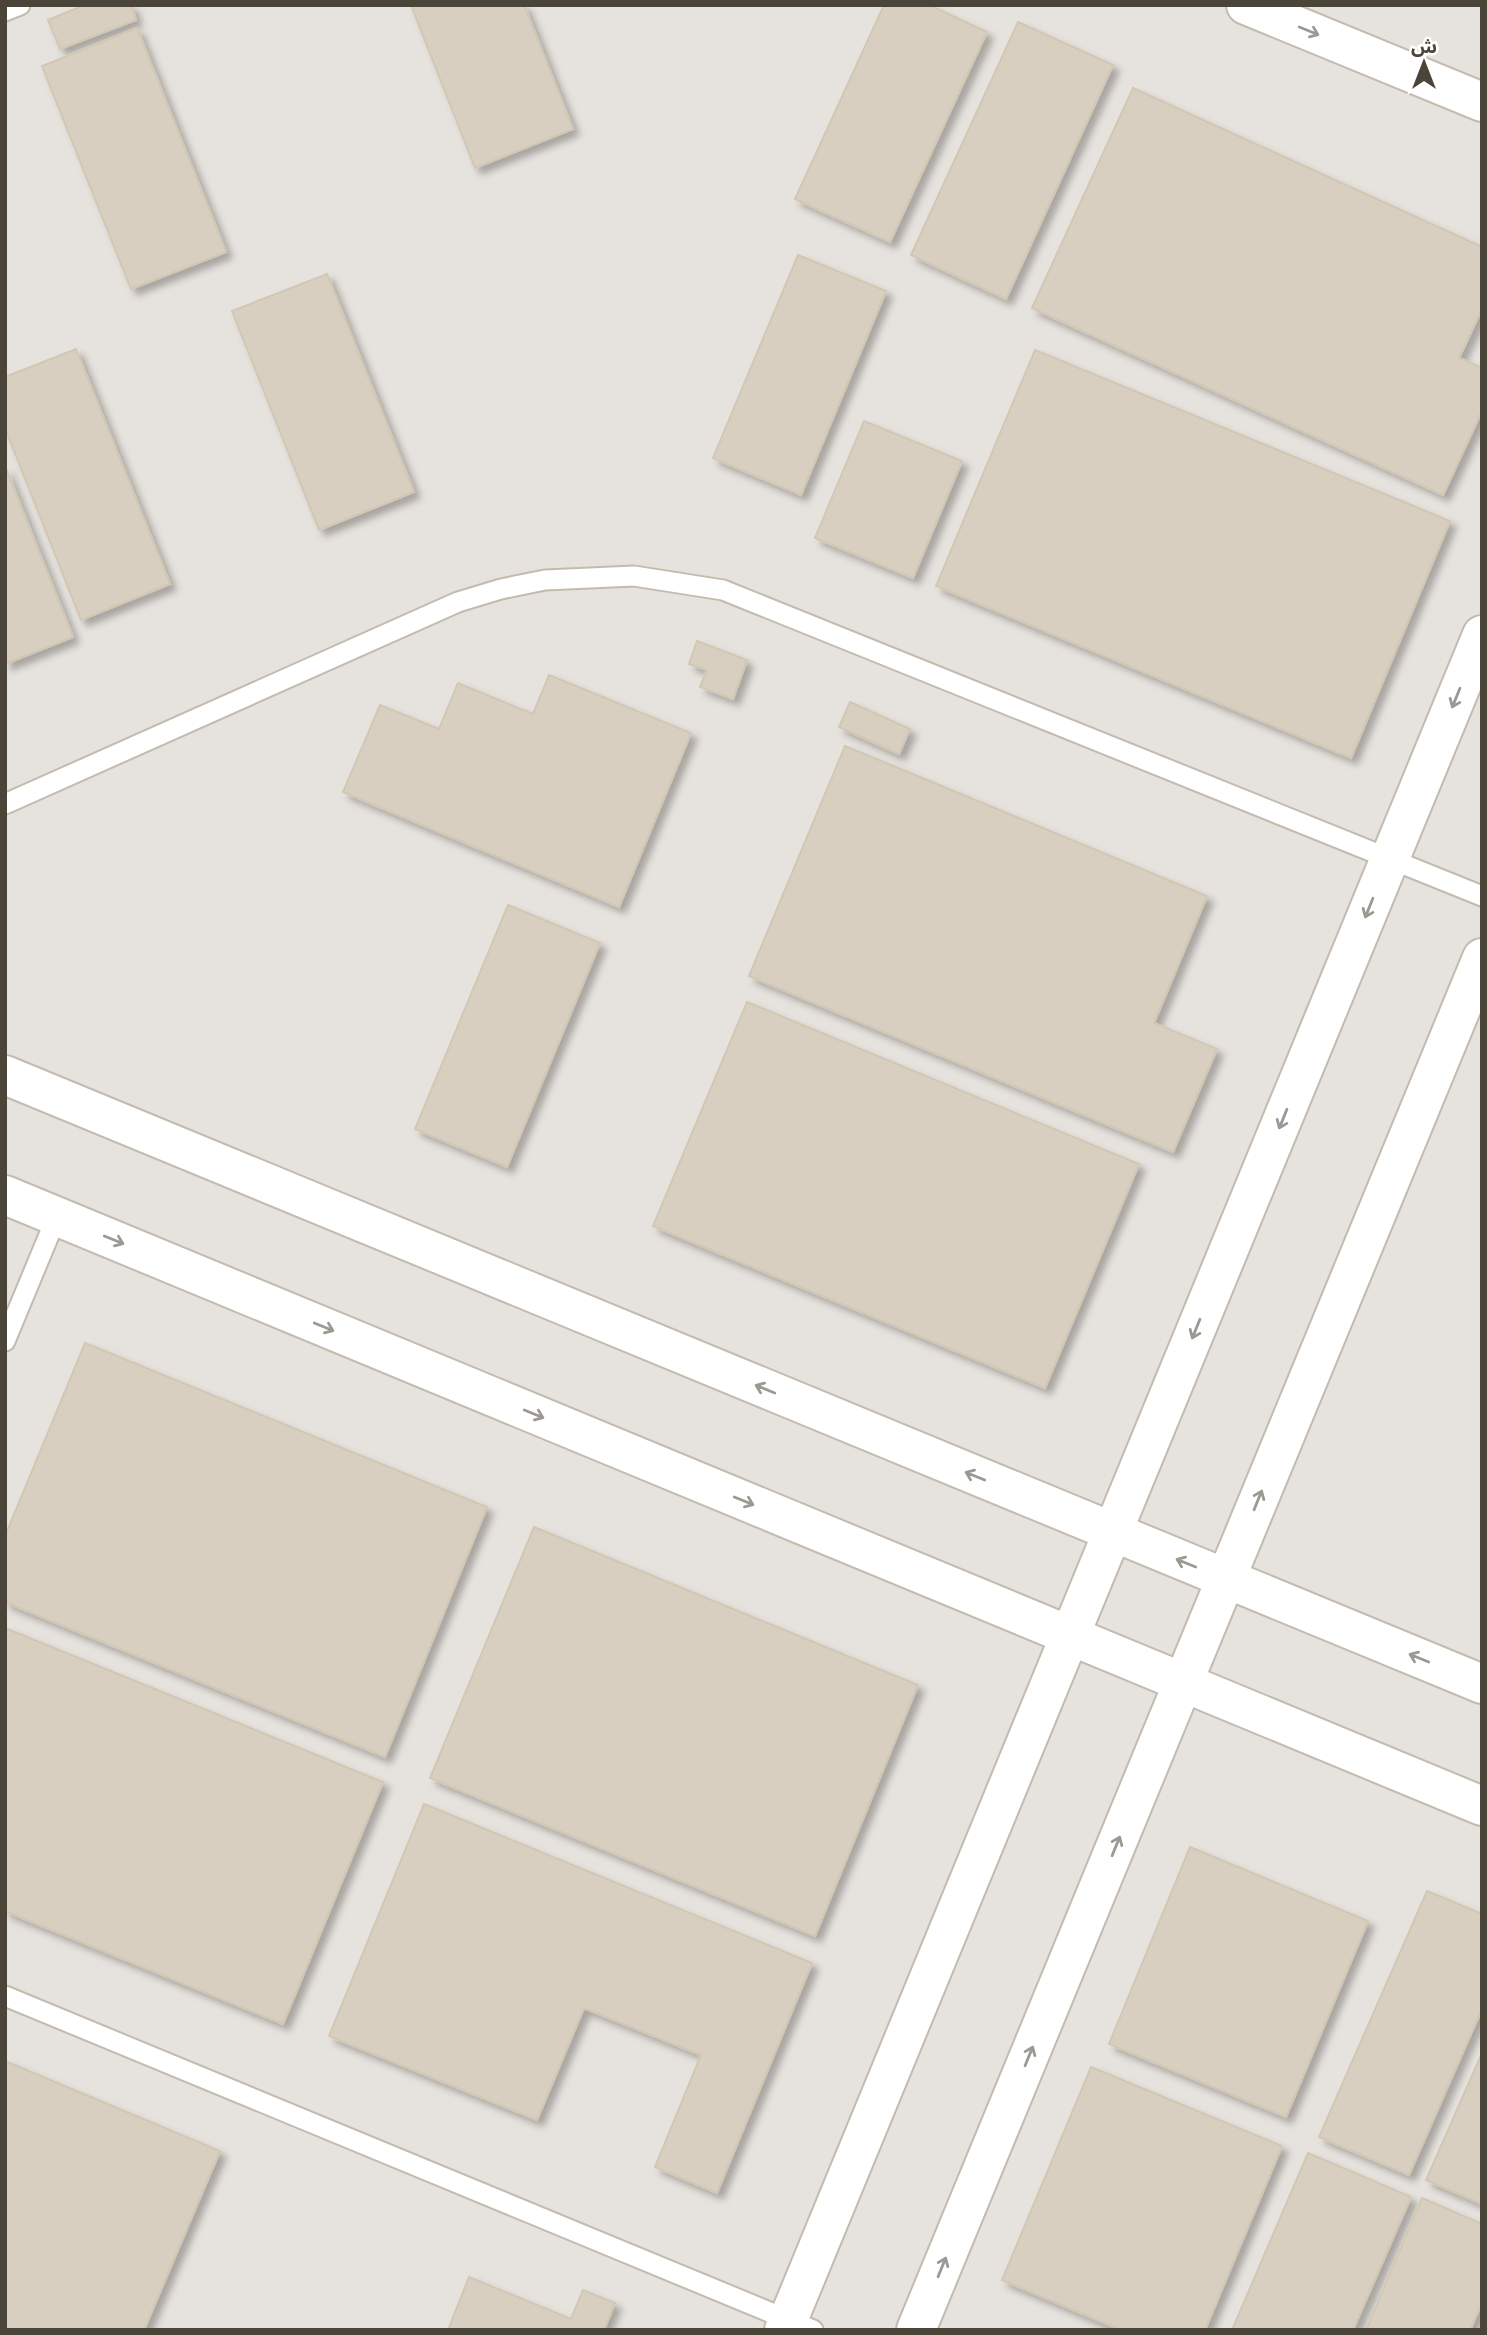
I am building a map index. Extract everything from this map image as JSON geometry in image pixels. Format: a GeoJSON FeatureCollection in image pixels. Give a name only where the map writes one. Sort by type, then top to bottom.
{"type":"FeatureCollection","features":[{"type":"Feature","properties":{"kind":"street"},"geometry":{"type":"LineString","coordinates":[[1246,5],[1482,102]]}},
{"type":"Feature","properties":{"kind":"street"},"geometry":{"type":"LineString","coordinates":[[795,2326],[1112,1532],[1482,635]]}},
{"type":"Feature","properties":{"kind":"street"},"geometry":{"type":"LineString","coordinates":[[916,2330],[1482,958]]}},
{"type":"Feature","properties":{"kind":"street"},"geometry":{"type":"LineString","coordinates":[[5,1075],[1482,1684]]}},
{"type":"Feature","properties":{"kind":"street"},"geometry":{"type":"LineString","coordinates":[[5,1195],[1482,1806]]}},
{"type":"Feature","properties":{"kind":"lane"},"geometry":{"type":"LineString","coordinates":[[5,11],[20,5]]}},
{"type":"Feature","properties":{"kind":"lane"},"geometry":{"type":"LineString","coordinates":[[5,804],[458,602],[545,580],[634,576],[723,590],[1482,896]]}},
{"type":"Feature","properties":{"kind":"lane"},"geometry":{"type":"LineString","coordinates":[[5,1341],[57,1216]]}},
{"type":"Feature","properties":{"kind":"lane"},"geometry":{"type":"LineString","coordinates":[[5,1996],[795,2326]]}},
{"type":"Feature","properties":{"kind":"shaded area"},"geometry":{"type":"Polygon","coordinates":[[[5,5],[1482,5],[1482,2330],[5,2330],[5,5]]]}},
{"type":"Feature","properties":{"kind":"building"},"geometry":{"type":"Polygon","coordinates":[[[84,5],[131,5],[136,20],[60,49],[48,20],[84,5]]]}},
{"type":"Feature","properties":{"kind":"building"},"geometry":{"type":"Polygon","coordinates":[[[411,5],[524,5],[573,129],[475,168],[411,5]]]}},
{"type":"Feature","properties":{"kind":"building"},"geometry":{"type":"Polygon","coordinates":[[[884,5],[929,5],[987,32],[890,242],[795,199],[884,5]]]}},
{"type":"Feature","properties":{"kind":"building"},"geometry":{"type":"Polygon","coordinates":[[[1018,22],[1113,65],[1006,299],[911,255],[1018,22]]]}},
{"type":"Feature","properties":{"kind":"building"},"geometry":{"type":"Polygon","coordinates":[[[137,28],[226,252],[131,289],[42,66],[137,28]]]}},
{"type":"Feature","properties":{"kind":"building"},"geometry":{"type":"Polygon","coordinates":[[[1133,88],[1482,247],[1482,309],[1459,358],[1482,368],[1482,411],[1443,495],[1032,308],[1133,88]]]}},
{"type":"Feature","properties":{"kind":"building"},"geometry":{"type":"Polygon","coordinates":[[[798,255],[886,291],[801,495],[713,458],[798,255]]]}},
{"type":"Feature","properties":{"kind":"building"},"geometry":{"type":"Polygon","coordinates":[[[327,274],[414,492],[319,530],[232,311],[327,274]]]}},
{"type":"Feature","properties":{"kind":"building"},"geometry":{"type":"Polygon","coordinates":[[[76,349],[170,584],[81,620],[5,428],[5,377],[76,349]]]}},
{"type":"Feature","properties":{"kind":"building"},"geometry":{"type":"Polygon","coordinates":[[[1035,350],[1450,521],[1351,758],[936,586],[1035,350]]]}},
{"type":"Feature","properties":{"kind":"building"},"geometry":{"type":"Polygon","coordinates":[[[864,421],[962,461],[913,578],[815,538],[864,421]]]}},
{"type":"Feature","properties":{"kind":"building"},"geometry":{"type":"Polygon","coordinates":[[[5,466],[73,637],[5,664],[5,466]]]}},
{"type":"Feature","properties":{"kind":"building"},"geometry":{"type":"Polygon","coordinates":[[[697,641],[747,660],[733,699],[700,687],[707,670],[689,664],[697,641]]]}},
{"type":"Feature","properties":{"kind":"building"},"geometry":{"type":"Polygon","coordinates":[[[549,675],[691,733],[619,907],[343,792],[380,705],[439,729],[458,683],[533,714],[549,675]]]}},
{"type":"Feature","properties":{"kind":"building"},"geometry":{"type":"Polygon","coordinates":[[[850,702],[910,729],[899,754],[839,727],[850,702]]]}},
{"type":"Feature","properties":{"kind":"building"},"geometry":{"type":"Polygon","coordinates":[[[845,746],[1207,896],[1154,1023],[1217,1049],[1173,1152],[749,976],[845,746]]]}},
{"type":"Feature","properties":{"kind":"building"},"geometry":{"type":"Polygon","coordinates":[[[508,905],[600,943],[507,1167],[415,1129],[508,905]]]}},
{"type":"Feature","properties":{"kind":"building"},"geometry":{"type":"Polygon","coordinates":[[[747,1002],[1139,1164],[1045,1388],[653,1226],[747,1002]]]}},
{"type":"Feature","properties":{"kind":"building"},"geometry":{"type":"Polygon","coordinates":[[[85,1343],[487,1507],[385,1757],[5,1602],[5,1536],[85,1343]]]}},
{"type":"Feature","properties":{"kind":"building"},"geometry":{"type":"Polygon","coordinates":[[[534,1527],[918,1685],[815,1936],[430,1778],[534,1527]]]}},
{"type":"Feature","properties":{"kind":"building"},"geometry":{"type":"Polygon","coordinates":[[[5,1628],[383,1782],[283,2024],[5,1911],[5,1628]]]}},
{"type":"Feature","properties":{"kind":"building"},"geometry":{"type":"Polygon","coordinates":[[[424,1804],[812,1963],[717,2193],[655,2167],[701,2055],[584,2008],[537,2120],[329,2036],[424,1804]]]}},
{"type":"Feature","properties":{"kind":"building"},"geometry":{"type":"Polygon","coordinates":[[[1190,1847],[1368,1921],[1286,2117],[1109,2044],[1190,1847]]]}},
{"type":"Feature","properties":{"kind":"building"},"geometry":{"type":"Polygon","coordinates":[[[1427,1891],[1482,1914],[1482,2009],[1409,2175],[1319,2137],[1427,1891]]]}},
{"type":"Feature","properties":{"kind":"building"},"geometry":{"type":"Polygon","coordinates":[[[1482,2053],[1482,2204],[1426,2180],[1482,2053]]]}},
{"type":"Feature","properties":{"kind":"building"},"geometry":{"type":"Polygon","coordinates":[[[5,2061],[220,2151],[144,2330],[5,2330],[5,2061]]]}},
{"type":"Feature","properties":{"kind":"building"},"geometry":{"type":"Polygon","coordinates":[[[1091,2067],[1282,2146],[1205,2330],[1121,2330],[1002,2280],[1091,2067]]]}},
{"type":"Feature","properties":{"kind":"building"},"geometry":{"type":"Polygon","coordinates":[[[1308,2153],[1411,2197],[1353,2330],[1232,2330],[1308,2153]]]}},
{"type":"Feature","properties":{"kind":"building"},"geometry":{"type":"Polygon","coordinates":[[[1422,2198],[1482,2224],[1482,2303],[1470,2330],[1366,2330],[1422,2198]]]}},
{"type":"Feature","properties":{"kind":"building"},"geometry":{"type":"Polygon","coordinates":[[[469,2277],[571,2319],[583,2290],[615,2303],[604,2330],[448,2330],[469,2277]]]}}]}
